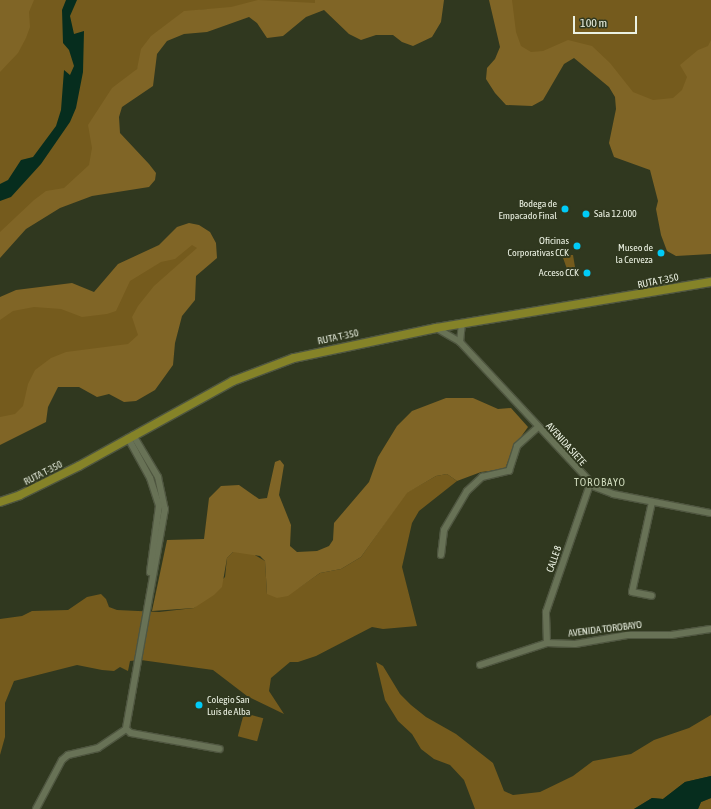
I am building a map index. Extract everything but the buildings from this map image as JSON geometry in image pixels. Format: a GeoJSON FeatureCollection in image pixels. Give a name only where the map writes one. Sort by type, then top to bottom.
{"type":"FeatureCollection","features":[{"type":"Feature","properties":{"kind":"main road","name":"RUTA T-350"},"geometry":{"type":"LineString","coordinates":[[0,502],[36,488],[230,383],[279,363],[325,349],[462,323],[711,282]]}},
{"type":"Feature","properties":{"kind":"street"},"geometry":{"type":"LineString","coordinates":[[460,342],[462,323]]}},
{"type":"Feature","properties":{"kind":"street","name":"AVENIDA SIETE"},"geometry":{"type":"LineString","coordinates":[[436,328],[460,342],[590,484],[609,493],[711,513]]}},
{"type":"Feature","properties":{"kind":"street"},"geometry":{"type":"LineString","coordinates":[[441,555],[444,530],[467,491],[482,477],[509,471],[517,446],[538,427]]}},
{"type":"Feature","properties":{"kind":"street"},"geometry":{"type":"LineString","coordinates":[[36,809],[62,760],[68,755],[98,748],[126,729],[149,592],[164,522],[164,503],[158,477],[130,436]]}},
{"type":"Feature","properties":{"kind":"street","name":"CALLE 8"},"geometry":{"type":"LineString","coordinates":[[547,643],[546,612],[590,484]]}},
{"type":"Feature","properties":{"kind":"street"},"geometry":{"type":"LineString","coordinates":[[652,502],[632,592],[652,596]]}},
{"type":"Feature","properties":{"kind":"street","name":"AVENIDA TOROBAYO"},"geometry":{"type":"LineString","coordinates":[[480,665],[547,643],[574,644],[627,635],[671,635],[711,629]]}},
{"type":"Feature","properties":{"kind":"street"},"geometry":{"type":"LineString","coordinates":[[126,729],[131,733],[220,749]]}},
{"type":"Feature","properties":{"kind":"shaded area"},"geometry":{"type":"Polygon","coordinates":[[[0,0],[34,0],[29,12],[30,27],[26,38],[18,53],[0,72],[0,0]]]}},
{"type":"Feature","properties":{"kind":"shaded area"},"geometry":{"type":"Polygon","coordinates":[[[31,0],[328,0],[315,5],[199,10],[141,62],[94,147],[90,167],[65,190],[0,234],[0,69],[31,0]]]}},
{"type":"Feature","properties":{"kind":"shaded area"},"geometry":{"type":"Polygon","coordinates":[[[66,0],[77,0],[70,16],[74,34],[84,31],[83,72],[76,108],[70,122],[41,164],[11,197],[0,201],[0,184],[8,180],[21,160],[33,157],[56,126],[61,110],[64,70],[70,75],[74,66],[69,50],[63,43],[62,10],[66,0]]]}},
{"type":"Feature","properties":{"kind":"shaded area"},"geometry":{"type":"Polygon","coordinates":[[[258,0],[315,3],[315,0],[444,0],[441,22],[432,37],[413,46],[402,42],[393,35],[376,35],[361,40],[349,34],[324,10],[306,17],[283,36],[267,38],[257,23],[249,17],[207,32],[184,34],[167,41],[157,54],[153,86],[122,107],[119,117],[120,133],[156,173],[155,180],[149,187],[92,196],[60,208],[26,229],[0,258],[0,232],[34,200],[46,191],[64,188],[89,165],[92,148],[88,125],[112,88],[137,69],[141,49],[151,36],[184,11],[231,7],[258,0]]]}},
{"type":"Feature","properties":{"kind":"shaded area"},"geometry":{"type":"Polygon","coordinates":[[[489,0],[512,0],[516,32],[521,46],[531,52],[543,51],[568,40],[592,46],[610,63],[633,92],[653,100],[673,98],[682,90],[687,77],[680,65],[698,50],[708,46],[711,40],[711,254],[676,256],[667,251],[661,235],[656,209],[658,201],[650,170],[614,157],[609,143],[616,109],[615,97],[609,87],[574,58],[564,64],[543,100],[532,106],[506,105],[495,93],[486,79],[487,68],[495,59],[500,47],[489,0]]]}},
{"type":"Feature","properties":{"kind":"shaded area"},"geometry":{"type":"Polygon","coordinates":[[[508,0],[711,0],[711,48],[675,102],[662,104],[631,95],[599,58],[530,56],[518,49],[508,0]]]}},
{"type":"Feature","properties":{"kind":"shaded area"},"geometry":{"type":"Polygon","coordinates":[[[189,223],[199,225],[210,232],[216,243],[217,258],[196,276],[195,300],[182,316],[175,343],[173,365],[155,390],[136,401],[124,402],[109,394],[97,397],[79,387],[58,387],[48,407],[46,422],[0,445],[0,417],[15,414],[23,406],[28,384],[35,370],[51,358],[66,352],[128,344],[138,335],[132,317],[138,306],[154,286],[197,248],[192,245],[175,259],[161,262],[130,281],[116,311],[107,314],[82,317],[61,309],[34,307],[13,311],[0,320],[0,297],[16,290],[72,283],[94,292],[118,264],[159,245],[177,227],[189,223]]]}},
{"type":"Feature","properties":{"kind":"shaded area"},"geometry":{"type":"Polygon","coordinates":[[[192,243],[200,248],[140,335],[129,346],[115,349],[16,415],[0,419],[0,318],[12,309],[25,306],[62,307],[129,280],[192,243]]]}},
{"type":"Feature","properties":{"kind":"shaded area"},"geometry":{"type":"Polygon","coordinates":[[[562,255],[573,255],[576,273],[567,269],[562,255]]]}},
{"type":"Feature","properties":{"kind":"shaded area"},"geometry":{"type":"Polygon","coordinates":[[[446,398],[473,398],[498,409],[511,408],[528,427],[513,448],[505,469],[481,472],[457,481],[447,474],[436,476],[407,493],[361,557],[341,569],[320,573],[288,596],[277,598],[267,594],[265,561],[260,556],[233,552],[227,558],[222,587],[214,595],[194,608],[152,611],[167,540],[204,539],[209,498],[221,486],[239,485],[259,499],[267,498],[275,462],[280,460],[284,465],[279,495],[291,525],[290,546],[297,552],[317,551],[329,546],[333,540],[334,523],[369,482],[378,457],[397,426],[412,411],[446,398]]]}},
{"type":"Feature","properties":{"kind":"shaded area"},"geometry":{"type":"Polygon","coordinates":[[[447,474],[457,481],[419,511],[412,523],[402,567],[417,626],[383,629],[372,627],[316,656],[298,662],[290,662],[271,678],[269,691],[284,714],[247,696],[213,670],[141,660],[130,661],[128,671],[120,667],[114,671],[77,665],[14,681],[5,703],[5,737],[0,755],[0,619],[22,616],[32,611],[68,610],[87,597],[101,594],[106,599],[109,607],[117,610],[159,612],[194,608],[225,577],[227,558],[233,552],[250,552],[265,561],[267,594],[297,589],[320,573],[341,569],[361,557],[406,493],[436,476],[447,474]]]}},
{"type":"Feature","properties":{"kind":"shaded area"},"geometry":{"type":"Polygon","coordinates":[[[376,662],[383,666],[400,694],[411,705],[426,717],[456,734],[493,763],[504,791],[513,795],[540,792],[573,776],[593,761],[631,754],[654,740],[689,728],[711,715],[711,776],[685,782],[663,799],[652,798],[634,809],[475,809],[464,780],[450,765],[434,759],[421,749],[412,734],[398,721],[385,700],[376,662]]]}},
{"type":"Feature","properties":{"kind":"shaded area"},"geometry":{"type":"Polygon","coordinates":[[[244,713],[263,718],[257,741],[238,736],[244,713]]]}},
{"type":"Feature","properties":{"kind":"shaded area"},"geometry":{"type":"Polygon","coordinates":[[[711,776],[711,798],[701,802],[698,809],[634,809],[652,798],[663,799],[685,782],[711,776]]]}},
{"type":"Feature","properties":{"kind":"shaded area"},"geometry":{"type":"Polygon","coordinates":[[[711,798],[711,809],[698,809],[701,802],[711,798]]]}},
{"type":"Feature","properties":{"kind":"place","name":"Bodega de Empacado Final"},"geometry":{"type":"Point","coordinates":[565,209]}},
{"type":"Feature","properties":{"kind":"place","name":"Sala 12.000"},"geometry":{"type":"Point","coordinates":[586,214]}},
{"type":"Feature","properties":{"kind":"place","name":"Oficinas Corporativas CCK"},"geometry":{"type":"Point","coordinates":[577,246]}},
{"type":"Feature","properties":{"kind":"place","name":"Museo de la Cerveza"},"geometry":{"type":"Point","coordinates":[661,253]}},
{"type":"Feature","properties":{"kind":"place","name":"Acceso CCK"},"geometry":{"type":"Point","coordinates":[587,273]}},
{"type":"Feature","properties":{"kind":"place","name":"Colegio San Luis de Alba"},"geometry":{"type":"Point","coordinates":[199,705]}},
{"type":"Feature","properties":{"kind":"district","name":"TOROBAYO"},"geometry":{"type":"Point","coordinates":[600,482]}}]}
